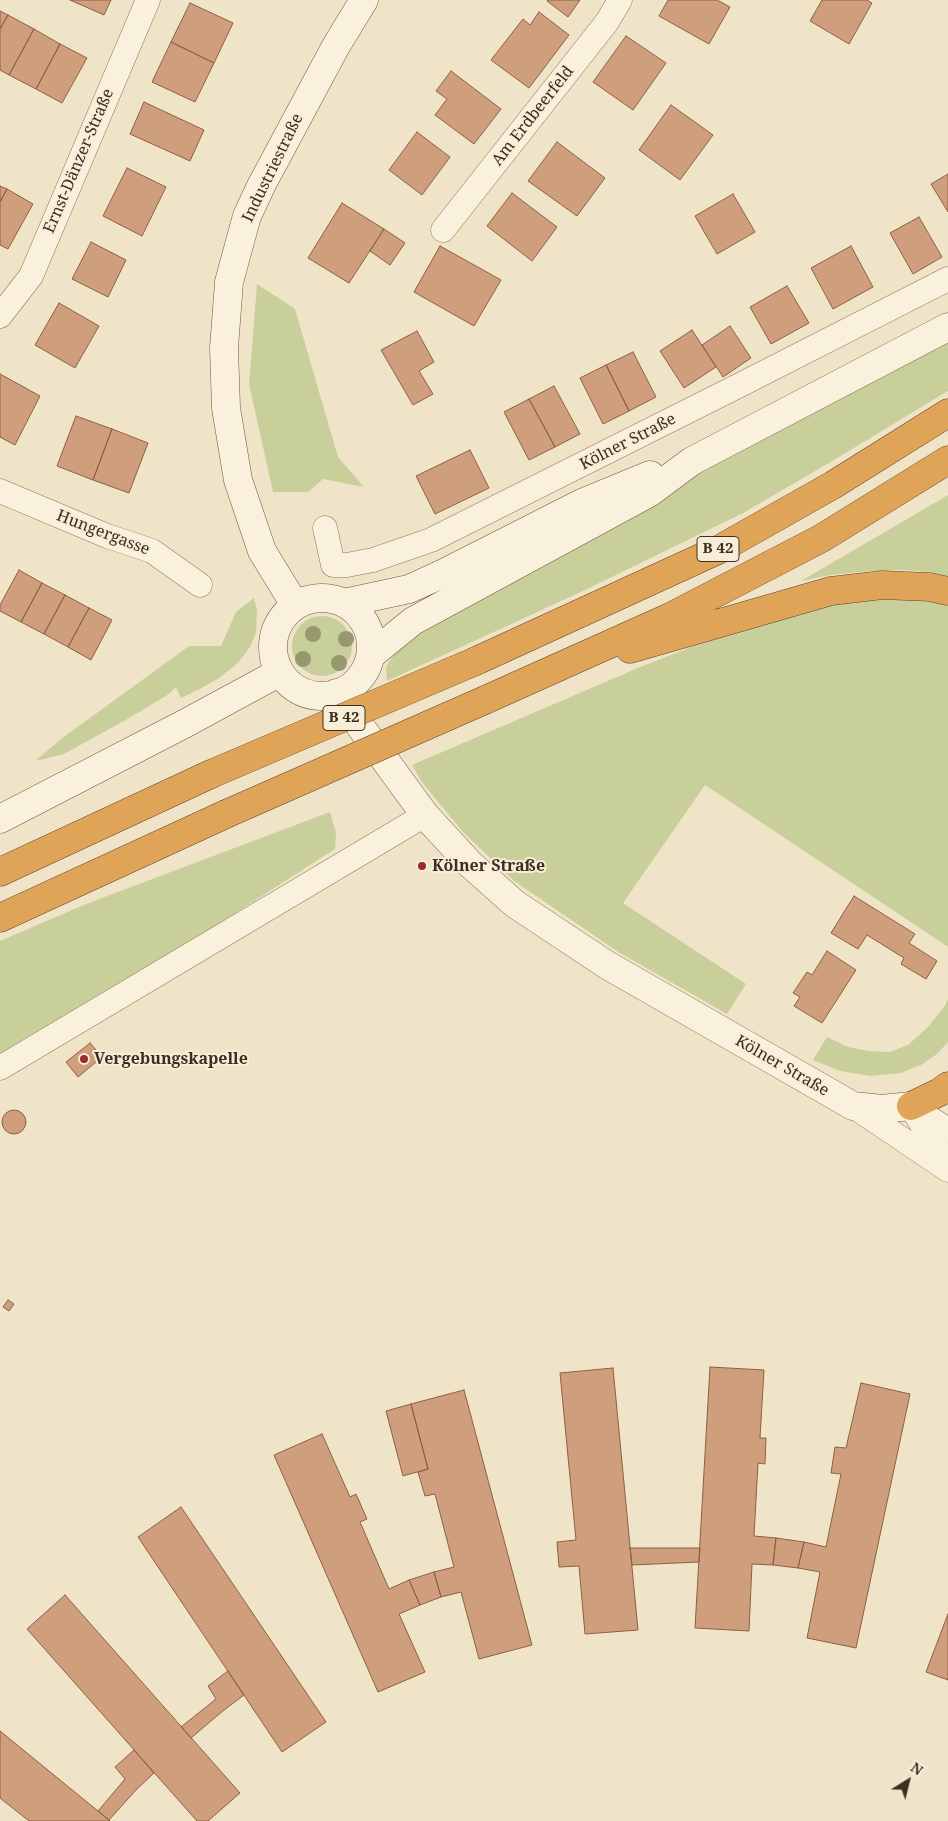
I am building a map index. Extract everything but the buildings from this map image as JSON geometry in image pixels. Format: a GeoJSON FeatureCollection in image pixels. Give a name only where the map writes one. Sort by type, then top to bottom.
{"type":"FeatureCollection","features":[{"type":"Feature","properties":{"kind":"highway","name":"B 42"},"geometry":{"type":"LineString","coordinates":[[0,872],[211,774],[476,661],[718,550],[833,485],[948,413]]}},
{"type":"Feature","properties":{"kind":"highway","name":"B 42"},"geometry":{"type":"LineString","coordinates":[[0,918],[226,814],[670,617],[822,538],[948,460]]}},
{"type":"Feature","properties":{"kind":"highway"},"geometry":{"type":"LineString","coordinates":[[565,665],[652,644],[831,591],[882,584],[930,587],[948,591]]}},
{"type":"Feature","properties":{"kind":"highway"},"geometry":{"type":"LineString","coordinates":[[911,1106],[948,1086]]}},
{"type":"Feature","properties":{"kind":"street","name":"Ernst-Dänzer-Straße"},"geometry":{"type":"LineString","coordinates":[[0,316],[30,276],[148,0]]}},
{"type":"Feature","properties":{"kind":"street","name":"Industriestraße"},"geometry":{"type":"LineString","coordinates":[[295,606],[262,551],[238,480],[226,408],[224,348],[229,282],[246,216],[336,46],[364,0]]}},
{"type":"Feature","properties":{"kind":"street","name":"Am Erdbeerfeld"},"geometry":{"type":"LineString","coordinates":[[443,230],[607,22],[620,0]]}},
{"type":"Feature","properties":{"kind":"street","name":"Kölner Straße"},"geometry":{"type":"LineString","coordinates":[[325,528],[333,565],[347,565],[373,560],[431,540],[747,382],[948,278]]}},
{"type":"Feature","properties":{"kind":"street"},"geometry":{"type":"LineString","coordinates":[[370,656],[413,621],[649,492],[692,461],[948,328]]}},
{"type":"Feature","properties":{"kind":"street"},"geometry":{"type":"LineString","coordinates":[[344,603],[409,588],[442,574],[582,503],[638,479],[692,461]]}},
{"type":"Feature","properties":{"kind":"street","name":"Hungergasse"},"geometry":{"type":"LineString","coordinates":[[0,491],[107,536],[152,551],[200,585]]}},
{"type":"Feature","properties":{"kind":"street"},"geometry":{"type":"LineString","coordinates":[[319,598],[344,603],[358,613],[366,625],[370,638],[370,656],[366,668],[360,678],[348,689],[324,696],[308,694],[291,684],[280,672],[274,657],[273,640],[280,621],[302,601],[319,598]]}},
{"type":"Feature","properties":{"kind":"street"},"geometry":{"type":"LineString","coordinates":[[0,819],[177,728],[280,672]]}},
{"type":"Feature","properties":{"kind":"street","name":"Kölner Straße"},"geometry":{"type":"LineString","coordinates":[[336,693],[425,815],[470,864],[515,904],[607,965],[853,1106],[882,1110],[911,1106]]}},
{"type":"Feature","properties":{"kind":"street"},"geometry":{"type":"LineString","coordinates":[[0,1068],[425,815]]}},
{"type":"Feature","properties":{"kind":"street"},"geometry":{"type":"LineString","coordinates":[[853,1106],[948,1170]]}},
{"type":"Feature","properties":{"kind":"street"},"geometry":{"type":"LineString","coordinates":[[911,1106],[948,1130]]}},
{"type":"Feature","properties":{"kind":"street"},"geometry":{"type":"LineString","coordinates":[[911,1106],[933,1144],[948,1160]]}},
{"type":"Feature","properties":{"kind":"green space"},"geometry":{"type":"Polygon","coordinates":[[[257,284],[295,309],[338,457],[364,487],[323,479],[308,492],[273,492],[249,384],[257,284]]]}},
{"type":"Feature","properties":{"kind":"green space"},"geometry":{"type":"Polygon","coordinates":[[[948,343],[948,391],[834,460],[743,513],[583,591],[387,681],[386,667],[397,649],[412,634],[643,502],[948,343]]]}},
{"type":"Feature","properties":{"kind":"green space"},"geometry":{"type":"Polygon","coordinates":[[[948,495],[948,577],[935,573],[906,570],[831,575],[801,581],[948,495]]]}},
{"type":"Feature","properties":{"kind":"green space"},"geometry":{"type":"Polygon","coordinates":[[[902,597],[948,603],[948,947],[705,785],[623,903],[746,984],[727,1014],[620,953],[514,881],[463,832],[421,781],[412,765],[638,668],[721,635],[860,599],[902,597]]]}},
{"type":"Feature","properties":{"kind":"green space"},"geometry":{"type":"Polygon","coordinates":[[[254,598],[257,610],[256,633],[250,647],[238,663],[219,678],[181,698],[176,687],[169,694],[131,717],[64,754],[35,761],[65,736],[189,646],[221,646],[236,612],[254,598]]]}},
{"type":"Feature","properties":{"kind":"green space"},"geometry":{"type":"Polygon","coordinates":[[[322,616],[338,621],[343,625],[347,630],[352,646],[347,662],[343,667],[338,671],[322,676],[306,671],[301,667],[297,662],[292,646],[297,630],[301,625],[306,621],[322,616]]]}},
{"type":"Feature","properties":{"kind":"green space"},"geometry":{"type":"Polygon","coordinates":[[[330,812],[336,833],[335,849],[147,970],[0,1057],[0,941],[86,904],[330,812]]]}},
{"type":"Feature","properties":{"kind":"green space"},"geometry":{"type":"Polygon","coordinates":[[[948,999],[948,1042],[937,1054],[921,1065],[901,1073],[870,1076],[840,1071],[813,1060],[827,1037],[848,1047],[868,1051],[890,1052],[908,1045],[928,1027],[948,999]]]}},
{"type":"Feature","properties":{"kind":"place","name":"Kölner Straße"},"geometry":{"type":"Point","coordinates":[422,866]}},
{"type":"Feature","properties":{"kind":"place","name":"Vergebungskapelle"},"geometry":{"type":"Point","coordinates":[84,1059]}}]}
